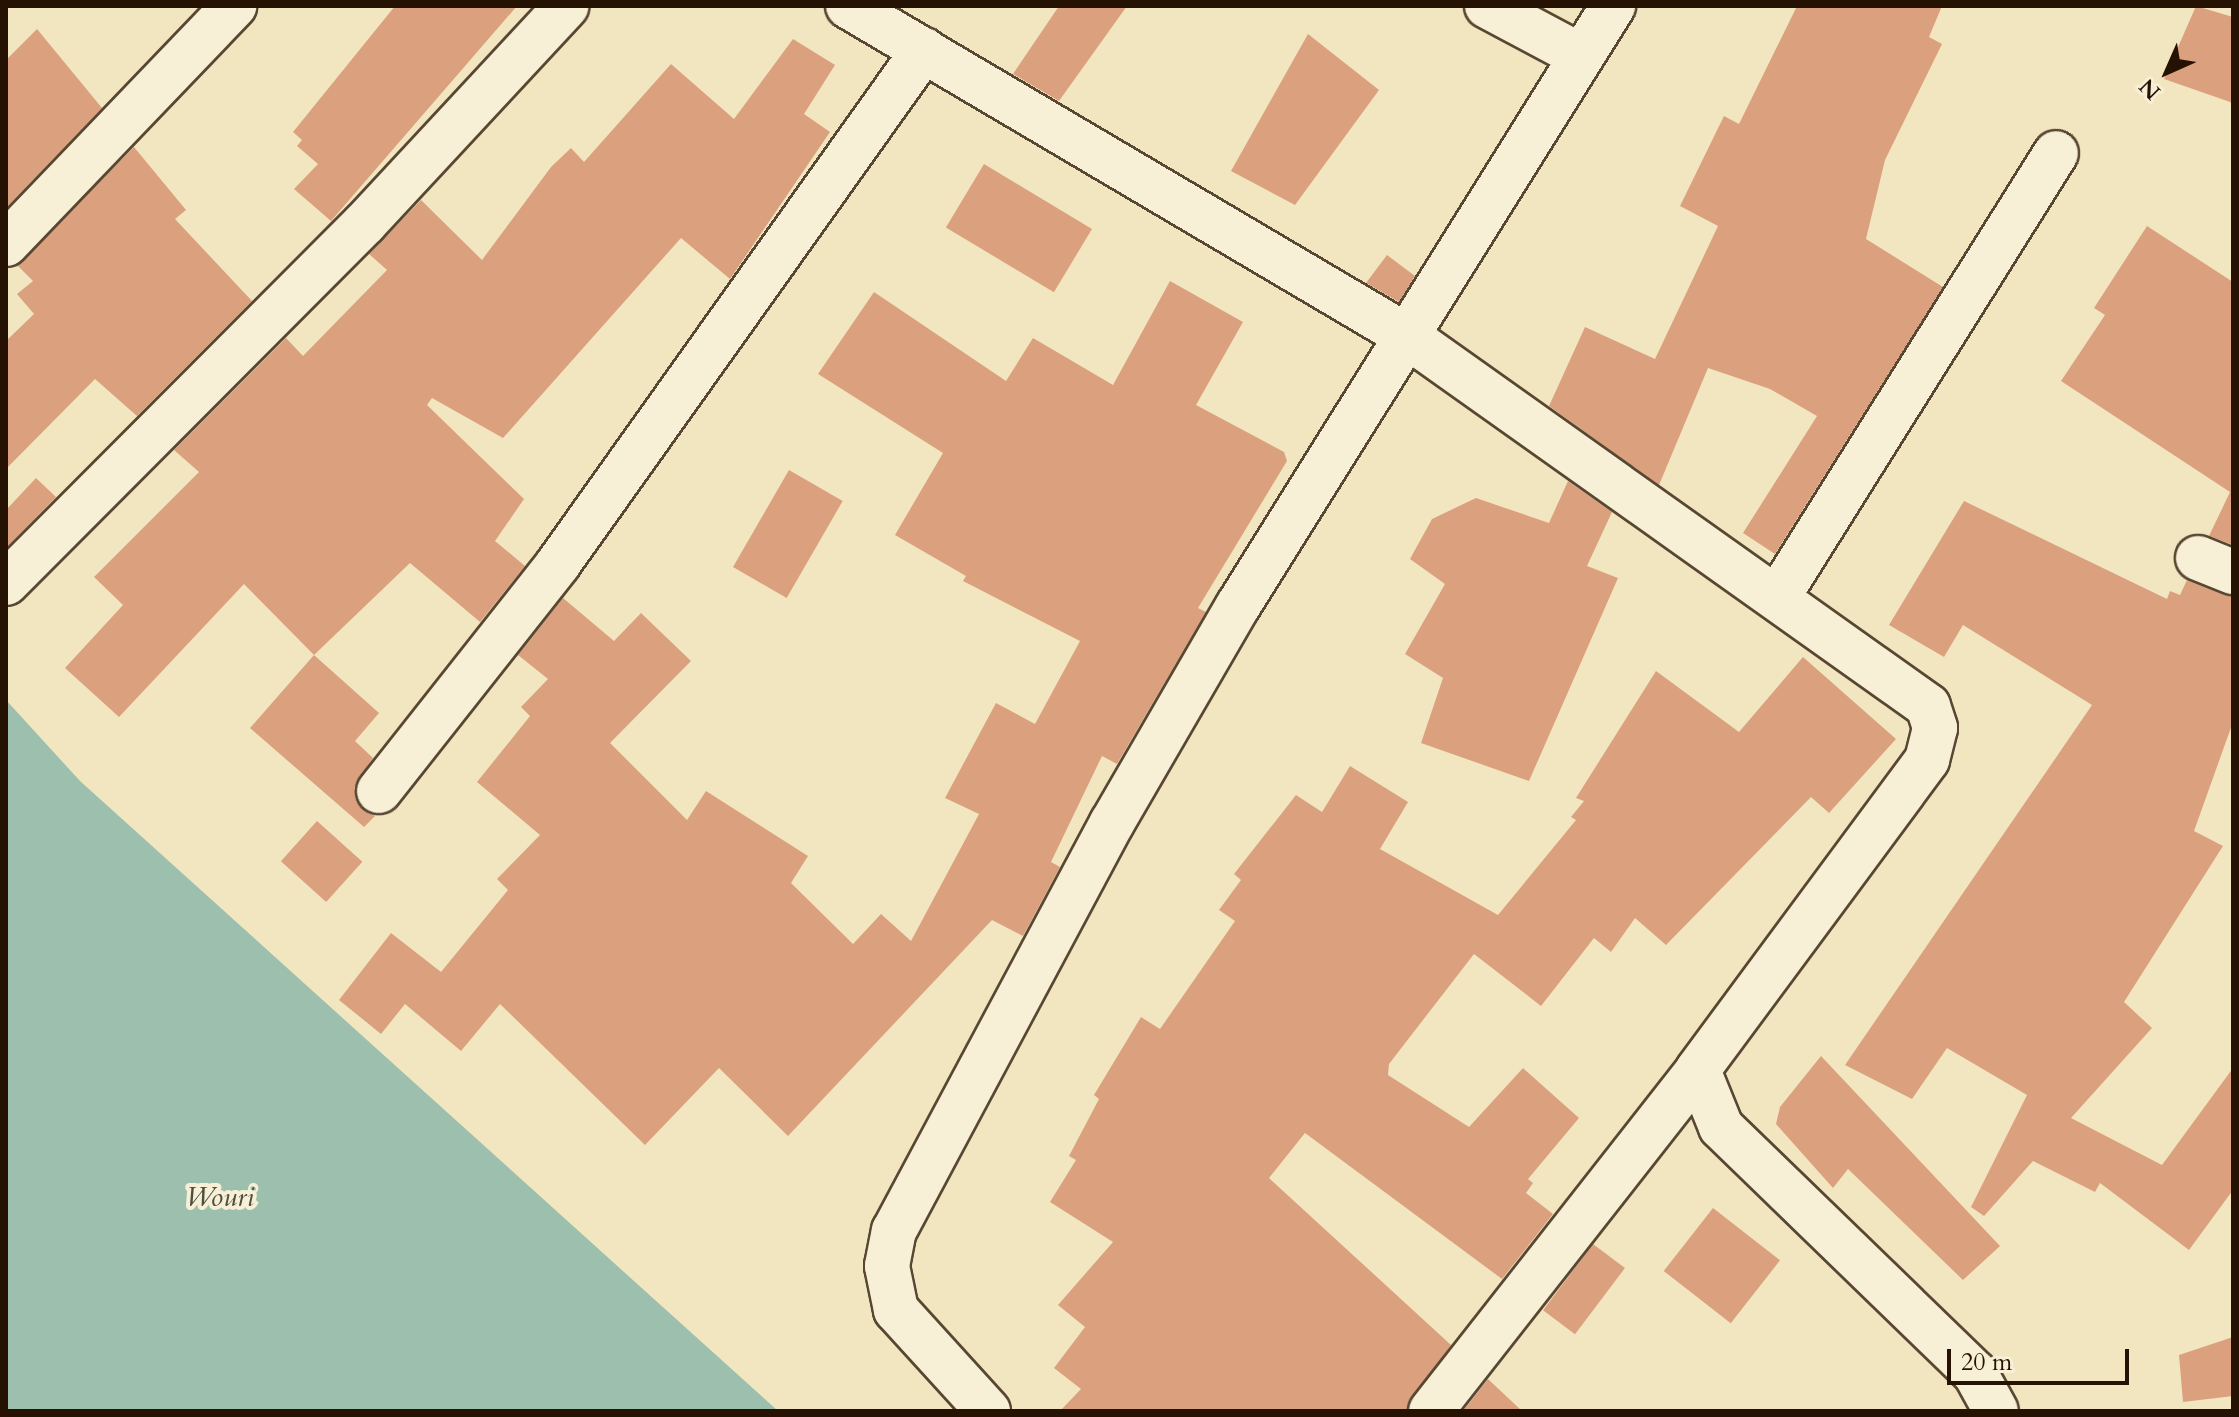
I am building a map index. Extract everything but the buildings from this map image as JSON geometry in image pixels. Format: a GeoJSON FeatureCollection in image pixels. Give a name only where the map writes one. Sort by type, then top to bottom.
{"type":"FeatureCollection","features":[{"type":"Feature","properties":{"kind":"street"},"geometry":{"type":"LineString","coordinates":[[6,244],[234,6]]}},
{"type":"Feature","properties":{"kind":"street"},"geometry":{"type":"LineString","coordinates":[[6,583],[365,223],[567,6]]}},
{"type":"Feature","properties":{"kind":"street"},"geometry":{"type":"LineString","coordinates":[[848,6],[1407,336],[1928,706],[1935,728],[1927,760],[1698,1070],[1431,1411]]}},
{"type":"Feature","properties":{"kind":"street"},"geometry":{"type":"LineString","coordinates":[[1487,6],[1581,56]]}},
{"type":"Feature","properties":{"kind":"street"},"geometry":{"type":"LineString","coordinates":[[988,1411],[896,1310],[887,1266],[894,1231],[1112,823],[1407,336],[1613,6]]}},
{"type":"Feature","properties":{"kind":"street"},"geometry":{"type":"LineString","coordinates":[[379,791],[558,564],[924,50]]}},
{"type":"Feature","properties":{"kind":"street"},"geometry":{"type":"LineString","coordinates":[[1777,598],[2056,153]]}},
{"type":"Feature","properties":{"kind":"street"},"geometry":{"type":"LineString","coordinates":[[1698,1070],[1721,1127],[1975,1373],[1996,1411]]}},
{"type":"Feature","properties":{"kind":"water","name":"Wouri"},"geometry":{"type":"Polygon","coordinates":[[[6,700],[80,781],[778,1411],[6,1411],[6,700]]]}}]}
